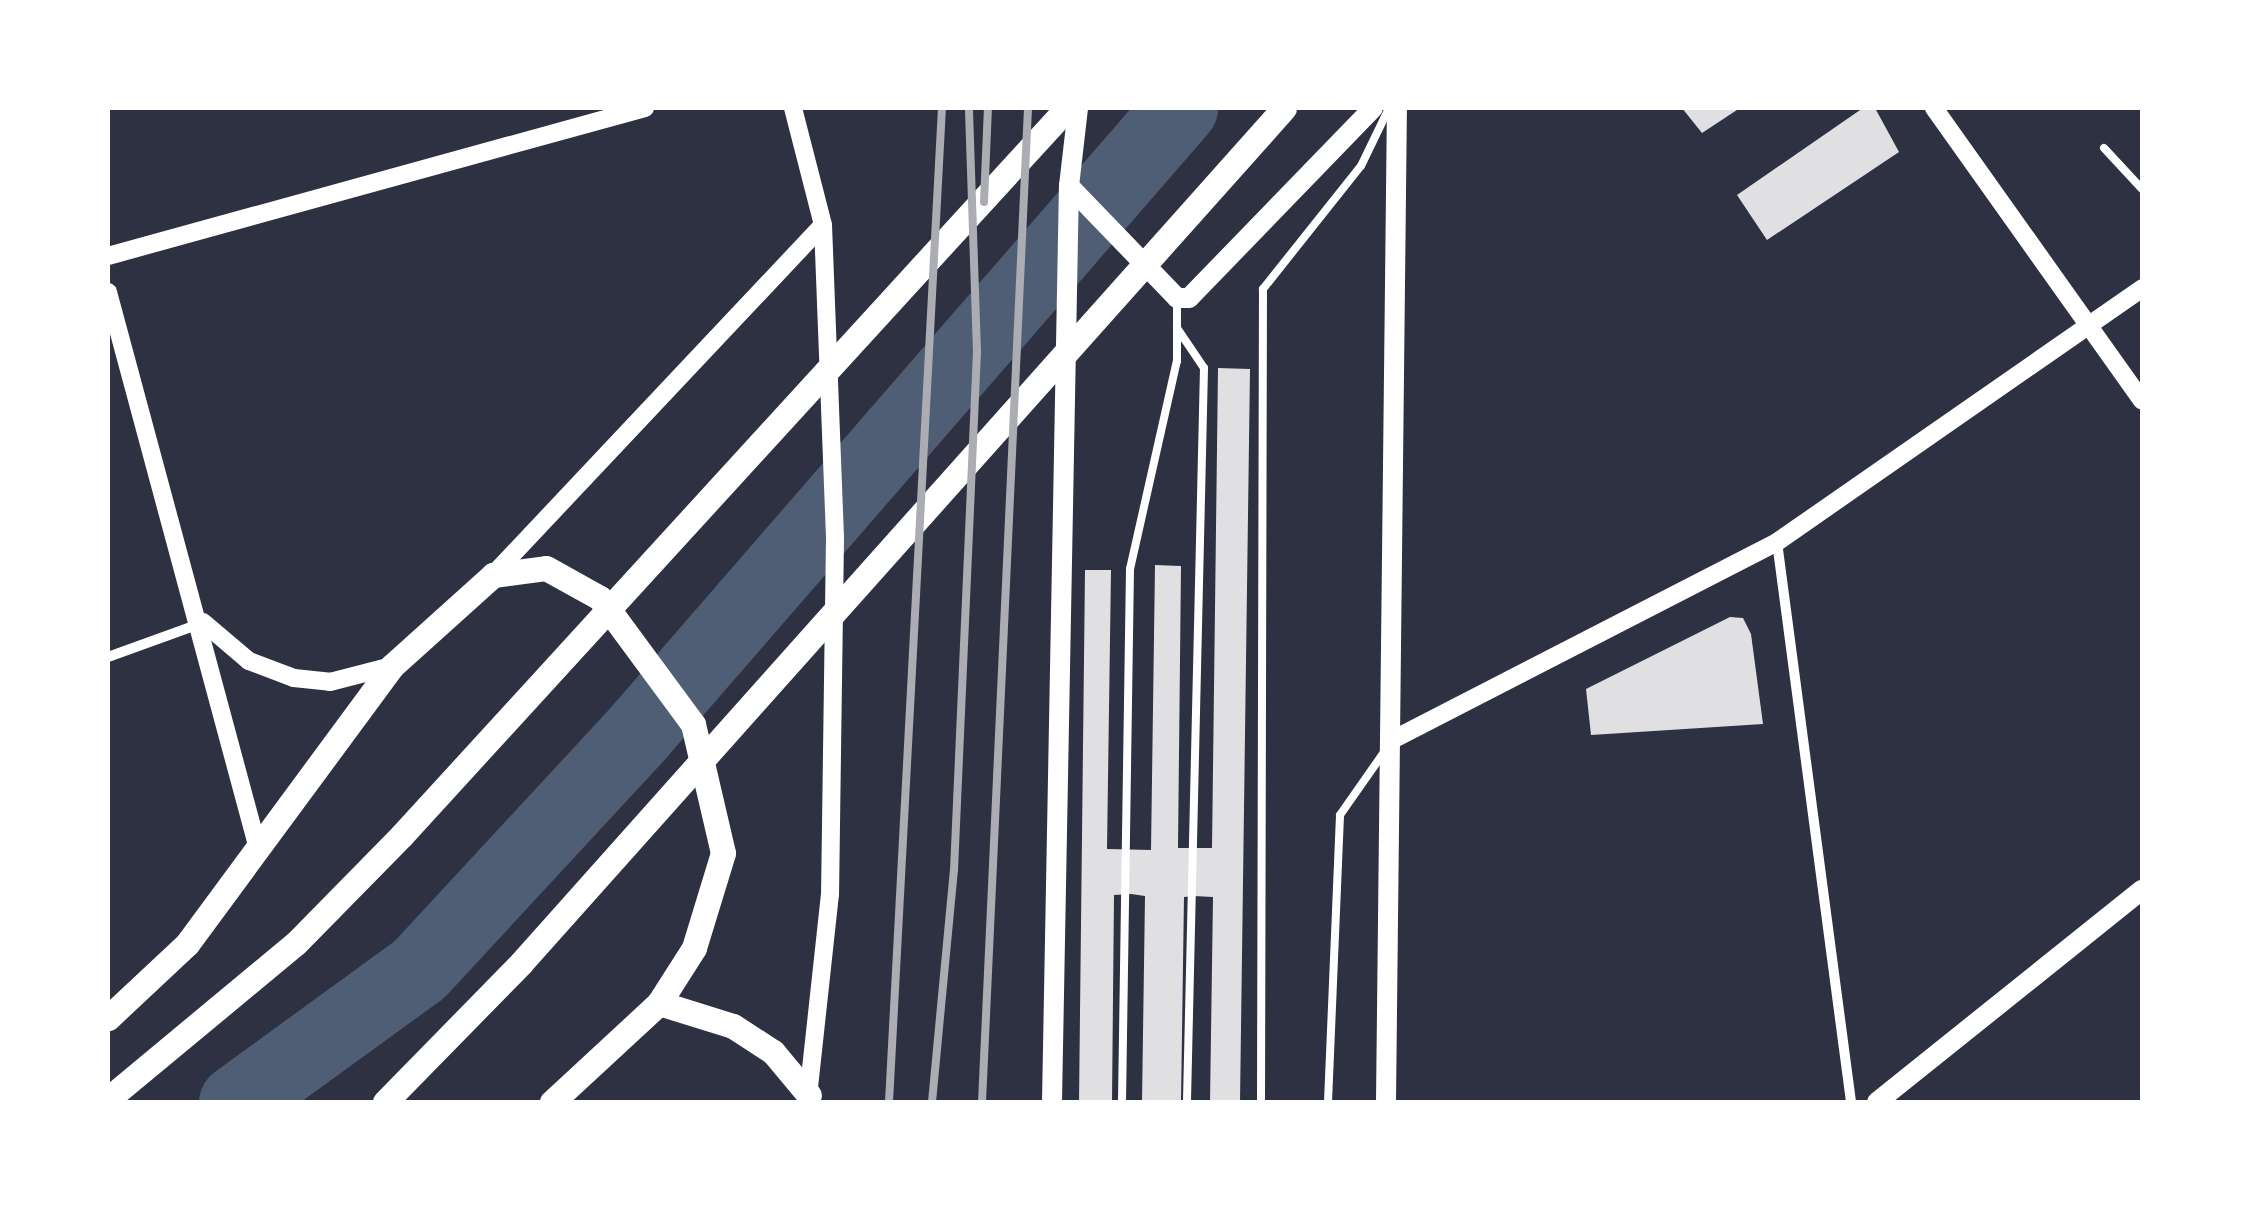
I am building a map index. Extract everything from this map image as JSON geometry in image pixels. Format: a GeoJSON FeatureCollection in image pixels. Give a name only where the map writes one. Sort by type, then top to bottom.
{"type":"FeatureCollection","features":[{"type":"Feature","properties":{"kind":"main road"},"geometry":{"type":"LineString","coordinates":[[108,1099],[296,943],[402,835],[1067,108]]}},
{"type":"Feature","properties":{"kind":"main road"},"geometry":{"type":"LineString","coordinates":[[1052,1102],[1068,266],[1078,108]]}},
{"type":"Feature","properties":{"kind":"main road"},"geometry":{"type":"LineString","coordinates":[[385,1102],[520,963],[1284,108]]}},
{"type":"Feature","properties":{"kind":"main road"},"geometry":{"type":"LineString","coordinates":[[1073,191],[1177,298],[1189,298],[1373,108]]}},
{"type":"Feature","properties":{"kind":"main road"},"geometry":{"type":"LineString","coordinates":[[1386,1102],[1396,738],[1397,108]]}},
{"type":"Feature","properties":{"kind":"main road"},"geometry":{"type":"LineString","coordinates":[[108,1018],[186,944],[392,666],[493,575],[546,568],[570,576],[665,679],[689,716],[723,853],[694,948],[659,1003],[552,1102]]}},
{"type":"Feature","properties":{"kind":"main road"},"geometry":{"type":"LineString","coordinates":[[1877,1102],[2142,890]]}},
{"type":"Feature","properties":{"kind":"main road"},"geometry":{"type":"LineString","coordinates":[[659,1003],[733,1026],[773,1052],[808,1099]]}},
{"type":"Feature","properties":{"kind":"street"},"geometry":{"type":"LineString","coordinates":[[108,256],[645,108]]}},
{"type":"Feature","properties":{"kind":"street"},"geometry":{"type":"LineString","coordinates":[[793,108],[824,224],[836,538],[830,894],[808,1099]]}},
{"type":"Feature","properties":{"kind":"street"},"geometry":{"type":"LineString","coordinates":[[1934,108],[2083,327],[2142,401]]}},
{"type":"Feature","properties":{"kind":"street"},"geometry":{"type":"LineString","coordinates":[[493,575],[824,224]]}},
{"type":"Feature","properties":{"kind":"street"},"geometry":{"type":"LineString","coordinates":[[1396,738],[1778,542],[2142,288]]}},
{"type":"Feature","properties":{"kind":"street"},"geometry":{"type":"LineString","coordinates":[[108,292],[203,622],[258,845]]}},
{"type":"Feature","properties":{"kind":"street"},"geometry":{"type":"LineString","coordinates":[[1778,542],[1851,1102]]}},
{"type":"Feature","properties":{"kind":"street"},"geometry":{"type":"LineString","coordinates":[[108,657],[203,622]]}},
{"type":"Feature","properties":{"kind":"street"},"geometry":{"type":"LineString","coordinates":[[203,622],[249,660],[294,678],[330,682],[392,666]]}},
{"type":"Feature","properties":{"kind":"lane"},"geometry":{"type":"LineString","coordinates":[[1261,1102],[1263,290],[1361,166],[1389,108]]}},
{"type":"Feature","properties":{"kind":"lane"},"geometry":{"type":"LineString","coordinates":[[2104,148],[2142,189]]}},
{"type":"Feature","properties":{"kind":"lane"},"geometry":{"type":"LineString","coordinates":[[1122,1102],[1130,569],[1172,386],[1177,298]]}},
{"type":"Feature","properties":{"kind":"lane"},"geometry":{"type":"LineString","coordinates":[[1176,328],[1204,368],[1187,1102]]}},
{"type":"Feature","properties":{"kind":"lane"},"geometry":{"type":"LineString","coordinates":[[1328,1102],[1340,815],[1396,738]]}},
{"type":"Feature","properties":{"kind":"building"},"geometry":{"type":"Polygon","coordinates":[[[1682,108],[1740,108],[1702,133],[1682,108]]]}},
{"type":"Feature","properties":{"kind":"building"},"geometry":{"type":"Polygon","coordinates":[[[1863,108],[1875,108],[1899,152],[1767,240],[1737,195],[1863,108]]]}},
{"type":"Feature","properties":{"kind":"building"},"geometry":{"type":"Polygon","coordinates":[[[1218,368],[1250,369],[1240,1102],[1210,1102],[1213,897],[1194,896],[1184,897],[1181,1102],[1142,1102],[1145,896],[1131,894],[1114,895],[1112,1102],[1079,1102],[1085,570],[1111,570],[1107,849],[1151,850],[1155,565],[1181,566],[1178,848],[1212,848],[1218,368]]]}},
{"type":"Feature","properties":{"kind":"building"},"geometry":{"type":"Polygon","coordinates":[[[1730,617],[1743,618],[1751,634],[1763,724],[1591,735],[1586,689],[1730,617]]]}},
{"type":"Feature","properties":{"kind":"waterway"},"geometry":{"type":"LineString","coordinates":[[236,1102],[419,969],[640,730],[1180,108]]}},
{"type":"Feature","properties":{"kind":"railway"},"geometry":{"type":"LineString","coordinates":[[889,1102],[942,108]]}},
{"type":"Feature","properties":{"kind":"railway"},"geometry":{"type":"LineString","coordinates":[[932,1102],[954,870],[977,352],[969,108]]}},
{"type":"Feature","properties":{"kind":"railway"},"geometry":{"type":"LineString","coordinates":[[984,202],[988,108]]}},
{"type":"Feature","properties":{"kind":"railway"},"geometry":{"type":"LineString","coordinates":[[982,1102],[1028,108]]}}]}
